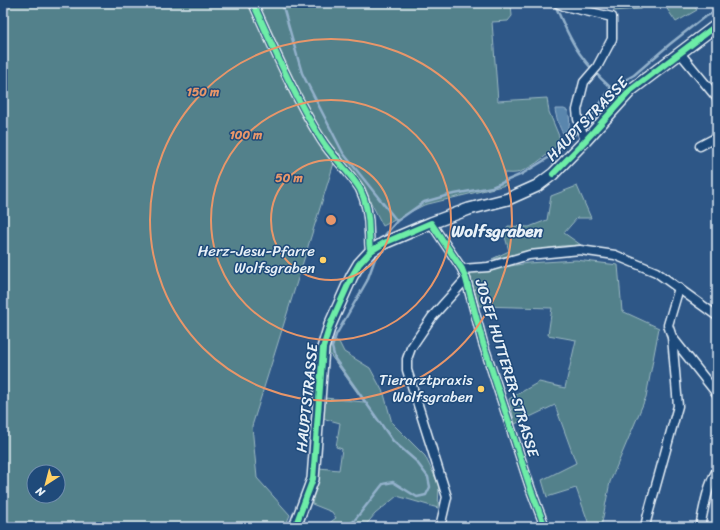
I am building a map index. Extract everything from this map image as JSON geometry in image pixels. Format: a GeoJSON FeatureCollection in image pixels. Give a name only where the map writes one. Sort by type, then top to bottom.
{"type":"FeatureCollection","features":[{"type":"Feature","properties":{"kind":"main road","name":"HAUPTSTRASSE"},"geometry":{"type":"LineString","coordinates":[[294,527],[313,479],[323,348],[330,325],[359,264],[371,251],[384,243],[431,223],[469,209],[508,199],[537,186],[553,174],[584,136],[631,90],[717,25]]}},
{"type":"Feature","properties":{"kind":"street"},"geometry":{"type":"LineString","coordinates":[[253,3],[294,90],[321,140],[360,190],[368,211],[370,236],[369,245],[371,251]]}},
{"type":"Feature","properties":{"kind":"street"},"geometry":{"type":"LineString","coordinates":[[557,3],[612,17],[612,39],[594,70],[584,82],[577,110],[578,119],[584,136]]}},
{"type":"Feature","properties":{"kind":"street"},"geometry":{"type":"LineString","coordinates":[[680,53],[717,98]]}},
{"type":"Feature","properties":{"kind":"street"},"geometry":{"type":"LineString","coordinates":[[700,146],[717,137]]}},
{"type":"Feature","properties":{"kind":"street","name":"JOSEF HUTTERER-STRASSE"},"geometry":{"type":"LineString","coordinates":[[431,223],[462,269],[466,279],[482,343],[531,490],[545,527]]}},
{"type":"Feature","properties":{"kind":"street"},"geometry":{"type":"LineString","coordinates":[[462,269],[488,267],[529,255],[580,250],[615,254],[656,272],[717,316]]}},
{"type":"Feature","properties":{"kind":"street"},"geometry":{"type":"LineString","coordinates":[[440,527],[447,497],[436,458],[407,370],[407,359],[411,348],[432,317],[466,279]]}},
{"type":"Feature","properties":{"kind":"street"},"geometry":{"type":"LineString","coordinates":[[645,527],[646,518],[678,406],[672,337],[668,325],[679,288]]}},
{"type":"Feature","properties":{"kind":"street"},"geometry":{"type":"LineString","coordinates":[[672,337],[717,394]]}},
{"type":"Feature","properties":{"kind":"street"},"geometry":{"type":"LineString","coordinates":[[700,527],[706,499],[717,470]]}},
{"type":"Feature","properties":{"kind":"green space"},"geometry":{"type":"Polygon","coordinates":[[[3,3],[511,3],[512,16],[508,21],[492,22],[498,101],[547,98],[549,112],[561,141],[537,163],[518,173],[504,173],[506,185],[424,205],[383,226],[365,191],[339,153],[334,163],[252,426],[257,478],[290,515],[285,527],[3,527],[3,3]]]}},
{"type":"Feature","properties":{"kind":"green space"},"geometry":{"type":"Polygon","coordinates":[[[574,3],[651,3],[640,9],[613,11],[617,6],[574,3]]]}},
{"type":"Feature","properties":{"kind":"green space"},"geometry":{"type":"Polygon","coordinates":[[[663,3],[692,3],[697,10],[676,22],[663,3]]]}},
{"type":"Feature","properties":{"kind":"green space"},"geometry":{"type":"Polygon","coordinates":[[[577,186],[591,218],[577,218],[564,233],[581,245],[561,246],[492,259],[509,251],[504,233],[508,226],[529,227],[547,220],[551,196],[577,186]]]}},
{"type":"Feature","properties":{"kind":"green space"},"geometry":{"type":"Polygon","coordinates":[[[576,260],[618,265],[622,311],[659,328],[646,397],[610,482],[601,527],[590,527],[576,488],[547,497],[542,480],[576,463],[555,405],[515,424],[509,399],[539,382],[565,388],[576,340],[548,335],[552,308],[479,306],[469,273],[528,263],[576,260]]]}},
{"type":"Feature","properties":{"kind":"green space"},"geometry":{"type":"Polygon","coordinates":[[[331,340],[339,342],[344,352],[370,368],[384,394],[392,423],[425,456],[439,485],[438,508],[397,496],[375,514],[364,527],[324,527],[336,518],[332,512],[312,504],[319,468],[339,470],[342,449],[336,447],[340,423],[322,418],[325,398],[364,402],[329,353],[331,340]]]}},
{"type":"Feature","properties":{"kind":"water"},"geometry":{"type":"Polygon","coordinates":[[[555,109],[564,109],[568,111],[570,123],[565,133],[563,133],[560,129],[555,109]]]}},
{"type":"Feature","properties":{"kind":"waterway"},"geometry":{"type":"LineString","coordinates":[[282,3],[302,73],[343,153],[397,221]]}},
{"type":"Feature","properties":{"kind":"waterway"},"geometry":{"type":"LineString","coordinates":[[556,7],[576,49],[595,72],[611,88]]}},
{"type":"Feature","properties":{"kind":"waterway"},"geometry":{"type":"LineString","coordinates":[[583,127],[611,88],[634,75],[703,18],[717,11]]}},
{"type":"Feature","properties":{"kind":"waterway"},"geometry":{"type":"LineString","coordinates":[[385,235],[397,221],[424,202],[449,195],[492,187],[522,174],[553,155],[579,130]]}},
{"type":"Feature","properties":{"kind":"waterway"},"geometry":{"type":"LineString","coordinates":[[345,527],[354,521],[383,484],[393,482],[417,497],[426,495],[430,487],[428,477],[416,461],[393,441],[335,359],[332,347],[336,335],[367,281],[376,256]]}},
{"type":"Feature","properties":{"kind":"cycle path"},"geometry":{"type":"LineString","coordinates":[[253,3],[285,72],[311,123],[325,146],[351,176],[360,189],[369,222],[369,245],[371,251]]}},
{"type":"Feature","properties":{"kind":"cycle path"},"geometry":{"type":"LineString","coordinates":[[553,174],[631,90],[717,25]]}},
{"type":"Feature","properties":{"kind":"cycle path"},"geometry":{"type":"LineString","coordinates":[[295,527],[313,479],[323,348],[330,325],[352,276],[359,264],[371,251],[384,243],[431,223],[462,269],[466,279],[483,343],[531,490],[545,527]]}},
{"type":"Feature","properties":{"kind":"place","name":"Herz-Jesu-Pfarre Wolfsgraben"},"geometry":{"type":"Point","coordinates":[323,260]}},
{"type":"Feature","properties":{"kind":"place","name":"Tierarztpraxis Wolfsgraben"},"geometry":{"type":"Point","coordinates":[481,389]}},
{"type":"Feature","properties":{"kind":"district","name":"Wolfsgraben"},"geometry":{"type":"Point","coordinates":[497,231]}}]}
